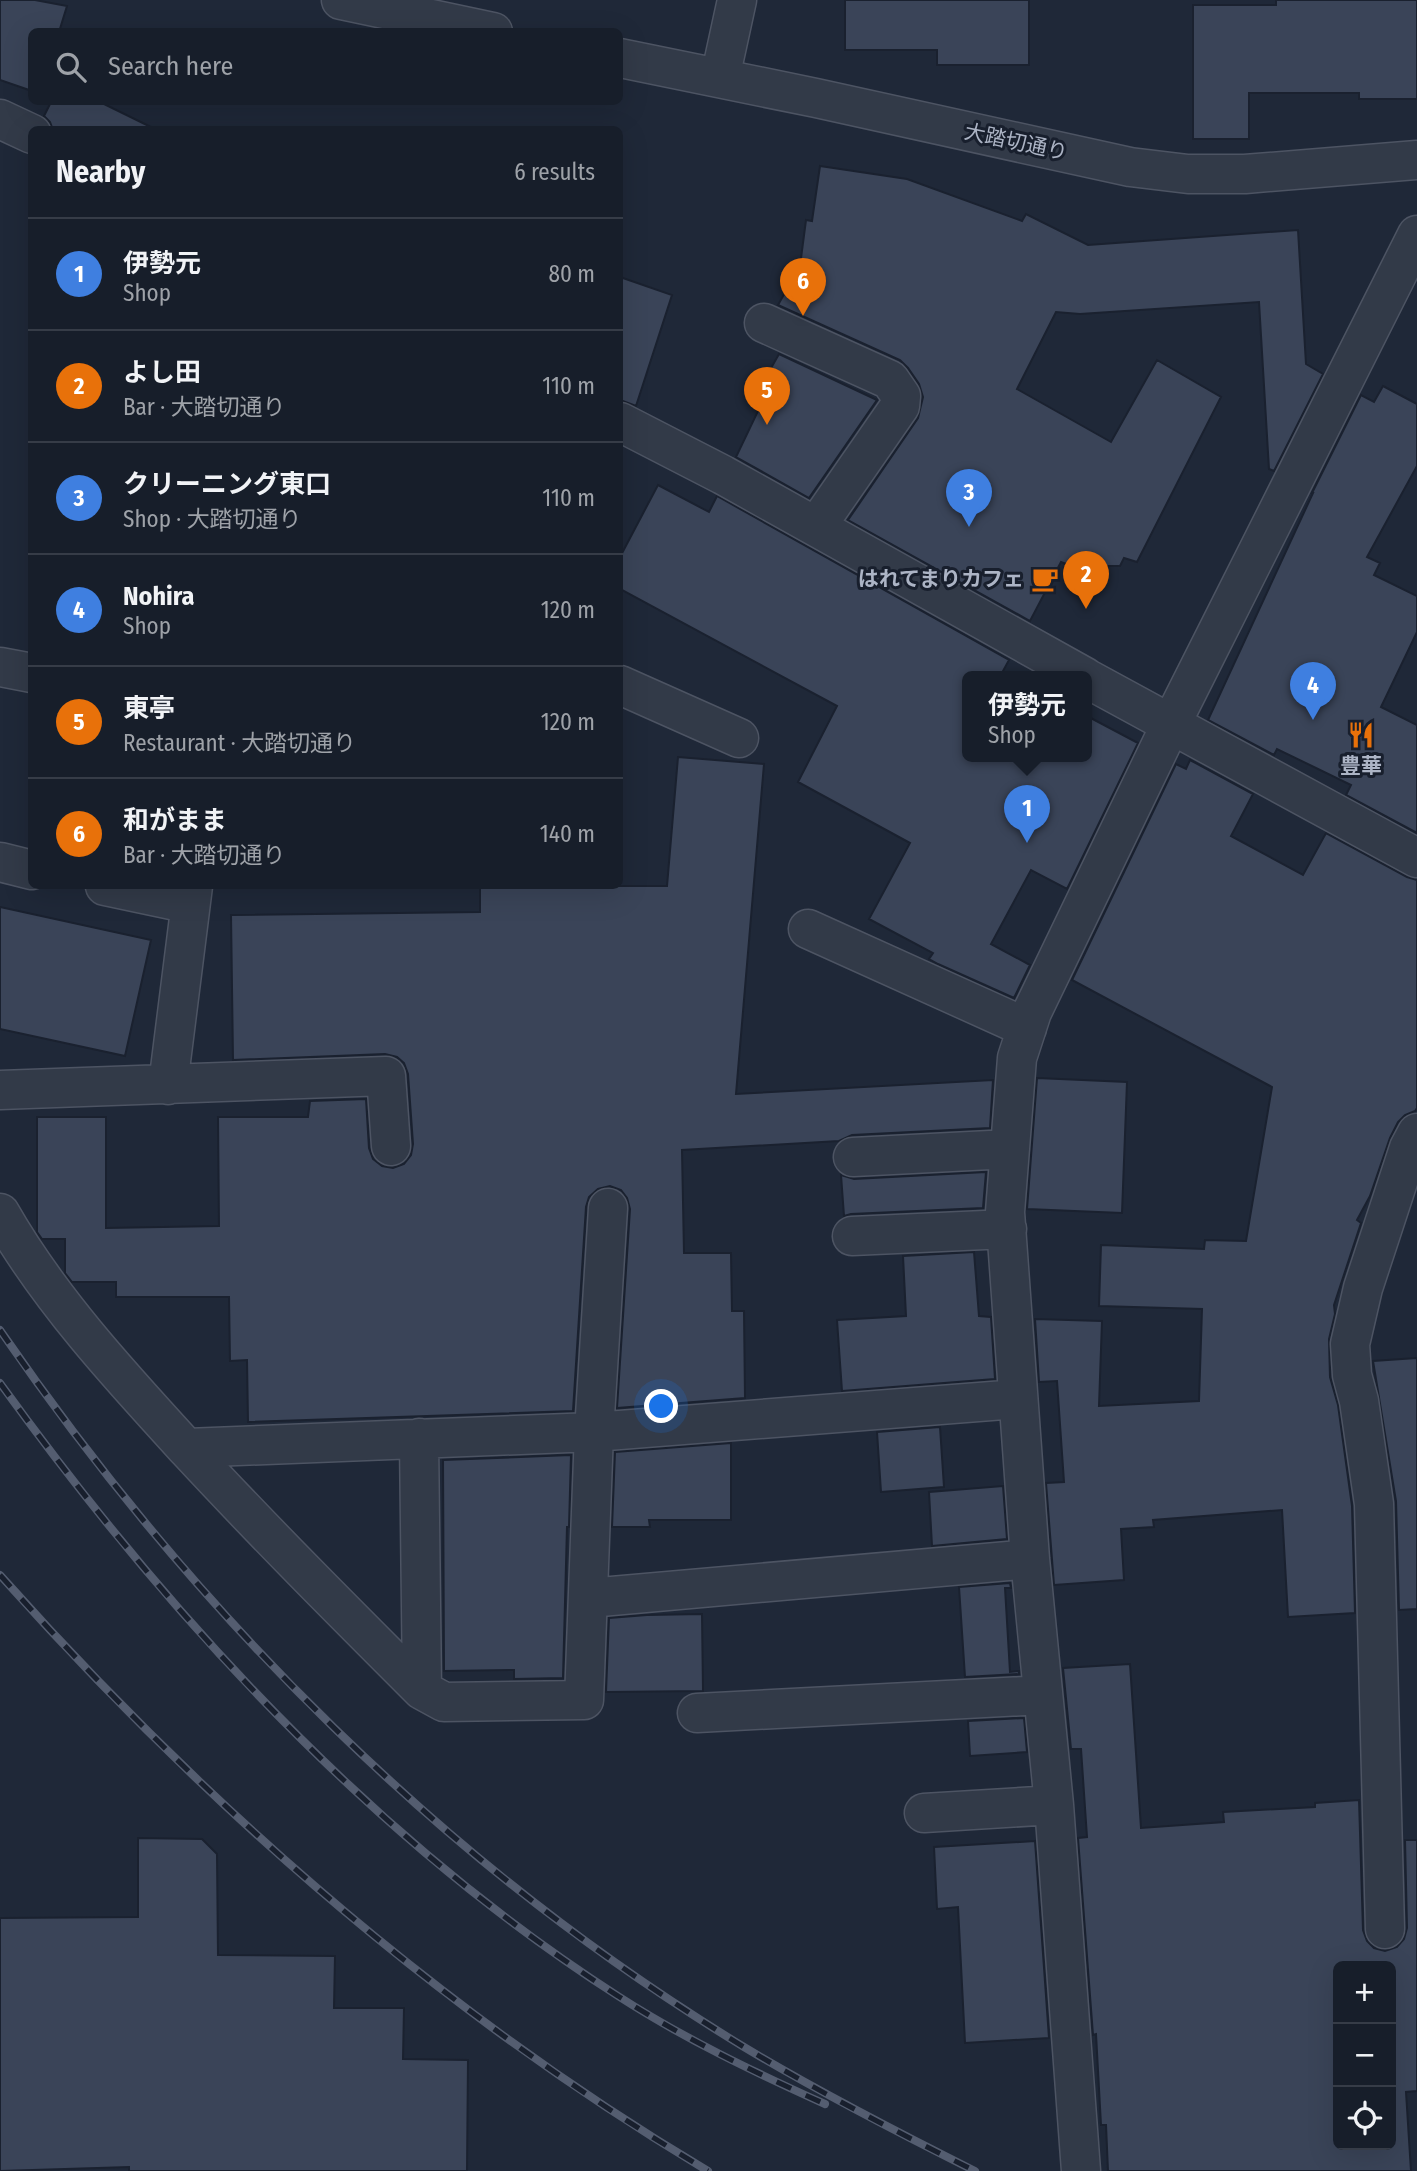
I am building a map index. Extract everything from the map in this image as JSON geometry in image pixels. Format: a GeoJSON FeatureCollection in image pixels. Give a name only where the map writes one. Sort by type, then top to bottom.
{"type":"FeatureCollection","features":[{"type":"Feature","properties":{"kind":"street"},"geometry":{"type":"LineString","coordinates":[[341,0],[474,28]]}},
{"type":"Feature","properties":{"kind":"street"},"geometry":{"type":"LineString","coordinates":[[720,78],[737,0]]}},
{"type":"Feature","properties":{"kind":"street","name":"大踏切通り"},"geometry":{"type":"LineString","coordinates":[[623,59],[1130,167],[1188,174],[1245,174],[1417,160]]}},
{"type":"Feature","properties":{"kind":"street"},"geometry":{"type":"LineString","coordinates":[[0,120],[28,132]]}},
{"type":"Feature","properties":{"kind":"street"},"geometry":{"type":"LineString","coordinates":[[1081,2171],[1054,1805],[1030,1559],[1005,1212],[1017,1058],[1032,1012],[1171,724],[1417,235]]}},
{"type":"Feature","properties":{"kind":"street"},"geometry":{"type":"LineString","coordinates":[[764,323],[890,380],[901,396],[900,407],[816,527]]}},
{"type":"Feature","properties":{"kind":"street"},"geometry":{"type":"LineString","coordinates":[[623,424],[723,475],[1075,671]]}},
{"type":"Feature","properties":{"kind":"street"},"geometry":{"type":"LineString","coordinates":[[0,667],[28,672]]}},
{"type":"Feature","properties":{"kind":"street"},"geometry":{"type":"LineString","coordinates":[[1092,680],[1417,858]]}},
{"type":"Feature","properties":{"kind":"street"},"geometry":{"type":"LineString","coordinates":[[623,686],[739,738]]}},
{"type":"Feature","properties":{"kind":"street"},"geometry":{"type":"LineString","coordinates":[[0,862],[28,869]]}},
{"type":"Feature","properties":{"kind":"street"},"geometry":{"type":"LineString","coordinates":[[134,889],[191,895],[168,1085]]}},
{"type":"Feature","properties":{"kind":"street"},"geometry":{"type":"LineString","coordinates":[[808,929],[1027,1028]]}},
{"type":"Feature","properties":{"kind":"street"},"geometry":{"type":"LineString","coordinates":[[0,1090],[386,1076],[391,1146]]}},
{"type":"Feature","properties":{"kind":"street"},"geometry":{"type":"LineString","coordinates":[[1385,1929],[1374,1504],[1359,1401],[1352,1375],[1350,1343],[1363,1289],[1409,1148],[1417,1133]]}},
{"type":"Feature","properties":{"kind":"street"},"geometry":{"type":"LineString","coordinates":[[853,1157],[1010,1149]]}},
{"type":"Feature","properties":{"kind":"street"},"geometry":{"type":"LineString","coordinates":[[0,1213],[19,1246],[121,1378],[265,1533],[422,1690],[444,1702],[584,1700],[594,1432],[608,1208]]}},
{"type":"Feature","properties":{"kind":"street"},"geometry":{"type":"LineString","coordinates":[[852,1236],[1007,1229]]}},
{"type":"Feature","properties":{"kind":"street"},"geometry":{"type":"LineString","coordinates":[[187,1448],[594,1432],[1018,1399]]}},
{"type":"Feature","properties":{"kind":"street"},"geometry":{"type":"LineString","coordinates":[[419,1438],[422,1690]]}},
{"type":"Feature","properties":{"kind":"street"},"geometry":{"type":"LineString","coordinates":[[589,1598],[1030,1559]]}},
{"type":"Feature","properties":{"kind":"street"},"geometry":{"type":"LineString","coordinates":[[698,1713],[1043,1695]]}},
{"type":"Feature","properties":{"kind":"street"},"geometry":{"type":"LineString","coordinates":[[924,1813],[1054,1805]]}},
{"type":"Feature","properties":{"kind":"building"},"geometry":{"type":"Polygon","coordinates":[[[0,0],[35,0],[67,6],[60,28],[28,28],[28,90],[0,80],[0,0]]]}},
{"type":"Feature","properties":{"kind":"building"},"geometry":{"type":"Polygon","coordinates":[[[845,0],[1029,0],[1029,65],[937,65],[937,50],[845,50],[845,0]]]}},
{"type":"Feature","properties":{"kind":"building"},"geometry":{"type":"Polygon","coordinates":[[[1276,0],[1417,0],[1417,99],[1359,99],[1359,93],[1249,93],[1249,139],[1193,139],[1193,5],[1276,5],[1276,0]]]}},
{"type":"Feature","properties":{"kind":"building"},"geometry":{"type":"Polygon","coordinates":[[[50,105],[106,105],[149,126],[52,126],[44,116],[50,105]]]}},
{"type":"Feature","properties":{"kind":"building"},"geometry":{"type":"Polygon","coordinates":[[[820,166],[907,179],[1022,221],[1026,214],[1088,245],[1298,230],[1306,364],[1323,374],[1274,471],[1269,469],[1259,302],[1080,314],[1056,312],[1017,389],[1111,442],[1157,360],[1221,397],[1137,562],[1124,558],[1120,566],[1104,566],[1101,577],[1061,562],[1030,621],[848,520],[918,418],[923,397],[919,384],[900,360],[778,305],[800,266],[806,220],[812,221],[820,166]]]}},
{"type":"Feature","properties":{"kind":"building"},"geometry":{"type":"Polygon","coordinates":[[[623,278],[672,295],[636,406],[623,401],[623,278]]]}},
{"type":"Feature","properties":{"kind":"building"},"geometry":{"type":"Polygon","coordinates":[[[779,354],[877,400],[809,498],[736,457],[769,388],[762,384],[779,354]]]}},
{"type":"Feature","properties":{"kind":"building"},"geometry":{"type":"Polygon","coordinates":[[[1383,386],[1417,404],[1417,466],[1367,557],[1380,563],[1374,575],[1417,596],[1417,632],[1381,707],[1417,725],[1417,833],[1346,795],[1351,785],[1277,749],[1274,755],[1208,720],[1312,493],[1361,395],[1374,402],[1383,386]]]}},
{"type":"Feature","properties":{"kind":"building"},"geometry":{"type":"Polygon","coordinates":[[[658,485],[709,512],[717,496],[1009,660],[1003,671],[962,671],[962,762],[1092,762],[1092,719],[1138,743],[1067,889],[1031,870],[991,944],[1030,965],[1014,998],[938,964],[929,959],[933,953],[869,919],[910,843],[798,782],[837,706],[623,591],[623,551],[658,485]]]}},
{"type":"Feature","properties":{"kind":"building"},"geometry":{"type":"Polygon","coordinates":[[[678,757],[764,764],[736,1094],[993,1080],[990,1128],[852,1135],[839,1141],[682,1150],[684,1253],[731,1253],[732,1311],[744,1311],[745,1398],[617,1408],[630,1209],[621,1190],[610,1186],[598,1189],[589,1197],[586,1207],[573,1411],[248,1422],[247,1360],[230,1361],[229,1297],[116,1297],[116,1282],[72,1282],[65,1273],[65,1239],[42,1239],[37,1232],[37,1117],[106,1117],[106,1228],[219,1226],[218,1117],[308,1117],[310,1101],[366,1099],[369,1148],[373,1159],[382,1166],[393,1168],[404,1164],[411,1155],[413,1144],[408,1074],[404,1063],[397,1057],[385,1054],[233,1060],[231,915],[480,912],[480,889],[623,889],[623,886],[667,886],[678,757]]]}},
{"type":"Feature","properties":{"kind":"building"},"geometry":{"type":"Polygon","coordinates":[[[1190,760],[1253,794],[1231,836],[1303,875],[1326,833],[1417,880],[1417,1108],[1398,1122],[1370,1196],[1357,1220],[1361,1223],[1334,1305],[1335,1314],[1329,1339],[1330,1377],[1338,1405],[1352,1506],[1355,1613],[1288,1617],[1282,1510],[1153,1520],[1154,1527],[1121,1529],[1124,1580],[1054,1585],[1046,1483],[1064,1482],[1057,1381],[1039,1382],[1035,1319],[1102,1321],[1099,1406],[1199,1401],[1202,1309],[1099,1306],[1101,1245],[1204,1249],[1205,1240],[1246,1241],[1272,1087],[1072,980],[1176,764],[1186,769],[1190,760]]]}},
{"type":"Feature","properties":{"kind":"building"},"geometry":{"type":"Polygon","coordinates":[[[0,907],[151,940],[125,1056],[0,1029],[0,907]]]}},
{"type":"Feature","properties":{"kind":"building"},"geometry":{"type":"Polygon","coordinates":[[[1037,1078],[1127,1082],[1122,1213],[1027,1209],[1037,1078]]]}},
{"type":"Feature","properties":{"kind":"building"},"geometry":{"type":"Polygon","coordinates":[[[986,1172],[983,1208],[844,1216],[841,1175],[854,1179],[986,1172]]]}},
{"type":"Feature","properties":{"kind":"building"},"geometry":{"type":"Polygon","coordinates":[[[974,1252],[979,1316],[991,1317],[995,1379],[842,1391],[837,1320],[906,1316],[903,1256],[974,1252]]]}},
{"type":"Feature","properties":{"kind":"building"},"geometry":{"type":"Polygon","coordinates":[[[1417,1358],[1417,1609],[1399,1610],[1396,1501],[1373,1361],[1417,1358]]]}},
{"type":"Feature","properties":{"kind":"building"},"geometry":{"type":"Polygon","coordinates":[[[940,1427],[944,1487],[881,1492],[877,1432],[940,1427]]]}},
{"type":"Feature","properties":{"kind":"building"},"geometry":{"type":"Polygon","coordinates":[[[731,1443],[731,1520],[649,1520],[650,1527],[612,1527],[615,1452],[731,1443]]]}},
{"type":"Feature","properties":{"kind":"building"},"geometry":{"type":"Polygon","coordinates":[[[571,1455],[563,1678],[514,1679],[514,1670],[444,1671],[443,1460],[571,1455]]]}},
{"type":"Feature","properties":{"kind":"building"},"geometry":{"type":"Polygon","coordinates":[[[1003,1486],[1007,1539],[932,1546],[929,1492],[1003,1486]]]}},
{"type":"Feature","properties":{"kind":"building"},"geometry":{"type":"Polygon","coordinates":[[[1010,1583],[1011,1588],[1005,1588],[1010,1672],[1019,1671],[1019,1674],[965,1677],[959,1587],[1010,1583]]]}},
{"type":"Feature","properties":{"kind":"building"},"geometry":{"type":"Polygon","coordinates":[[[702,1614],[703,1691],[606,1692],[609,1618],[702,1614]]]}},
{"type":"Feature","properties":{"kind":"building"},"geometry":{"type":"Polygon","coordinates":[[[1130,1664],[1141,1828],[1224,1822],[1223,1812],[1315,1807],[1315,1803],[1359,1800],[1363,1930],[1367,1941],[1374,1948],[1385,1951],[1397,1947],[1404,1939],[1407,1928],[1405,1840],[1417,1840],[1417,2091],[1406,2092],[1411,2171],[1108,2171],[1106,2125],[1101,2125],[1096,2034],[1093,2035],[1078,1838],[1087,1837],[1081,1749],[1071,1749],[1063,1668],[1130,1664]]]}},
{"type":"Feature","properties":{"kind":"building"},"geometry":{"type":"Polygon","coordinates":[[[1024,1718],[1027,1752],[970,1756],[968,1721],[1024,1718]]]}},
{"type":"Feature","properties":{"kind":"building"},"geometry":{"type":"Polygon","coordinates":[[[138,1838],[202,1839],[217,1854],[218,1955],[335,1956],[334,2008],[404,2008],[403,2059],[468,2060],[467,2171],[129,2171],[129,2167],[0,2171],[0,1918],[138,1917],[138,1838]]]}},
{"type":"Feature","properties":{"kind":"building"},"geometry":{"type":"Polygon","coordinates":[[[1035,1841],[1049,2038],[965,2043],[958,1907],[937,1909],[934,1847],[1035,1841]]]}},
{"type":"Feature","properties":{"kind":"railway"},"geometry":{"type":"LineString","coordinates":[[0,1330],[76,1435],[157,1537],[243,1635],[334,1728],[430,1816],[530,1899],[635,1976],[772,2064],[975,2171]]}},
{"type":"Feature","properties":{"kind":"railway"},"geometry":{"type":"LineString","coordinates":[[0,1383],[133,1555],[205,1638],[280,1718],[359,1795],[442,1867],[528,1934],[618,1996],[719,2054],[825,2104]]}},
{"type":"Feature","properties":{"kind":"railway"},"geometry":{"type":"LineString","coordinates":[[0,1575],[160,1743],[244,1823],[331,1900],[421,1973],[514,2043],[609,2109],[708,2171]]}},
{"type":"Feature","properties":{"kind":"place","name":"和がまま"},"geometry":{"type":"Point","coordinates":[803,316]}},
{"type":"Feature","properties":{"kind":"place","name":"東亭"},"geometry":{"type":"Point","coordinates":[767,425]}},
{"type":"Feature","properties":{"kind":"place","name":"クリーニング東口"},"geometry":{"type":"Point","coordinates":[969,527]}},
{"type":"Feature","properties":{"kind":"place","name":"はれてまりカフェ"},"geometry":{"type":"Point","coordinates":[1045,579]}},
{"type":"Feature","properties":{"kind":"place","name":"よし田"},"geometry":{"type":"Point","coordinates":[1086,609]}},
{"type":"Feature","properties":{"kind":"place","name":"Nohira"},"geometry":{"type":"Point","coordinates":[1313,720]}},
{"type":"Feature","properties":{"kind":"place","name":"豊華"},"geometry":{"type":"Point","coordinates":[1361,735]}},
{"type":"Feature","properties":{"kind":"place","name":"伊勢元"},"geometry":{"type":"Point","coordinates":[1027,843]}}]}
